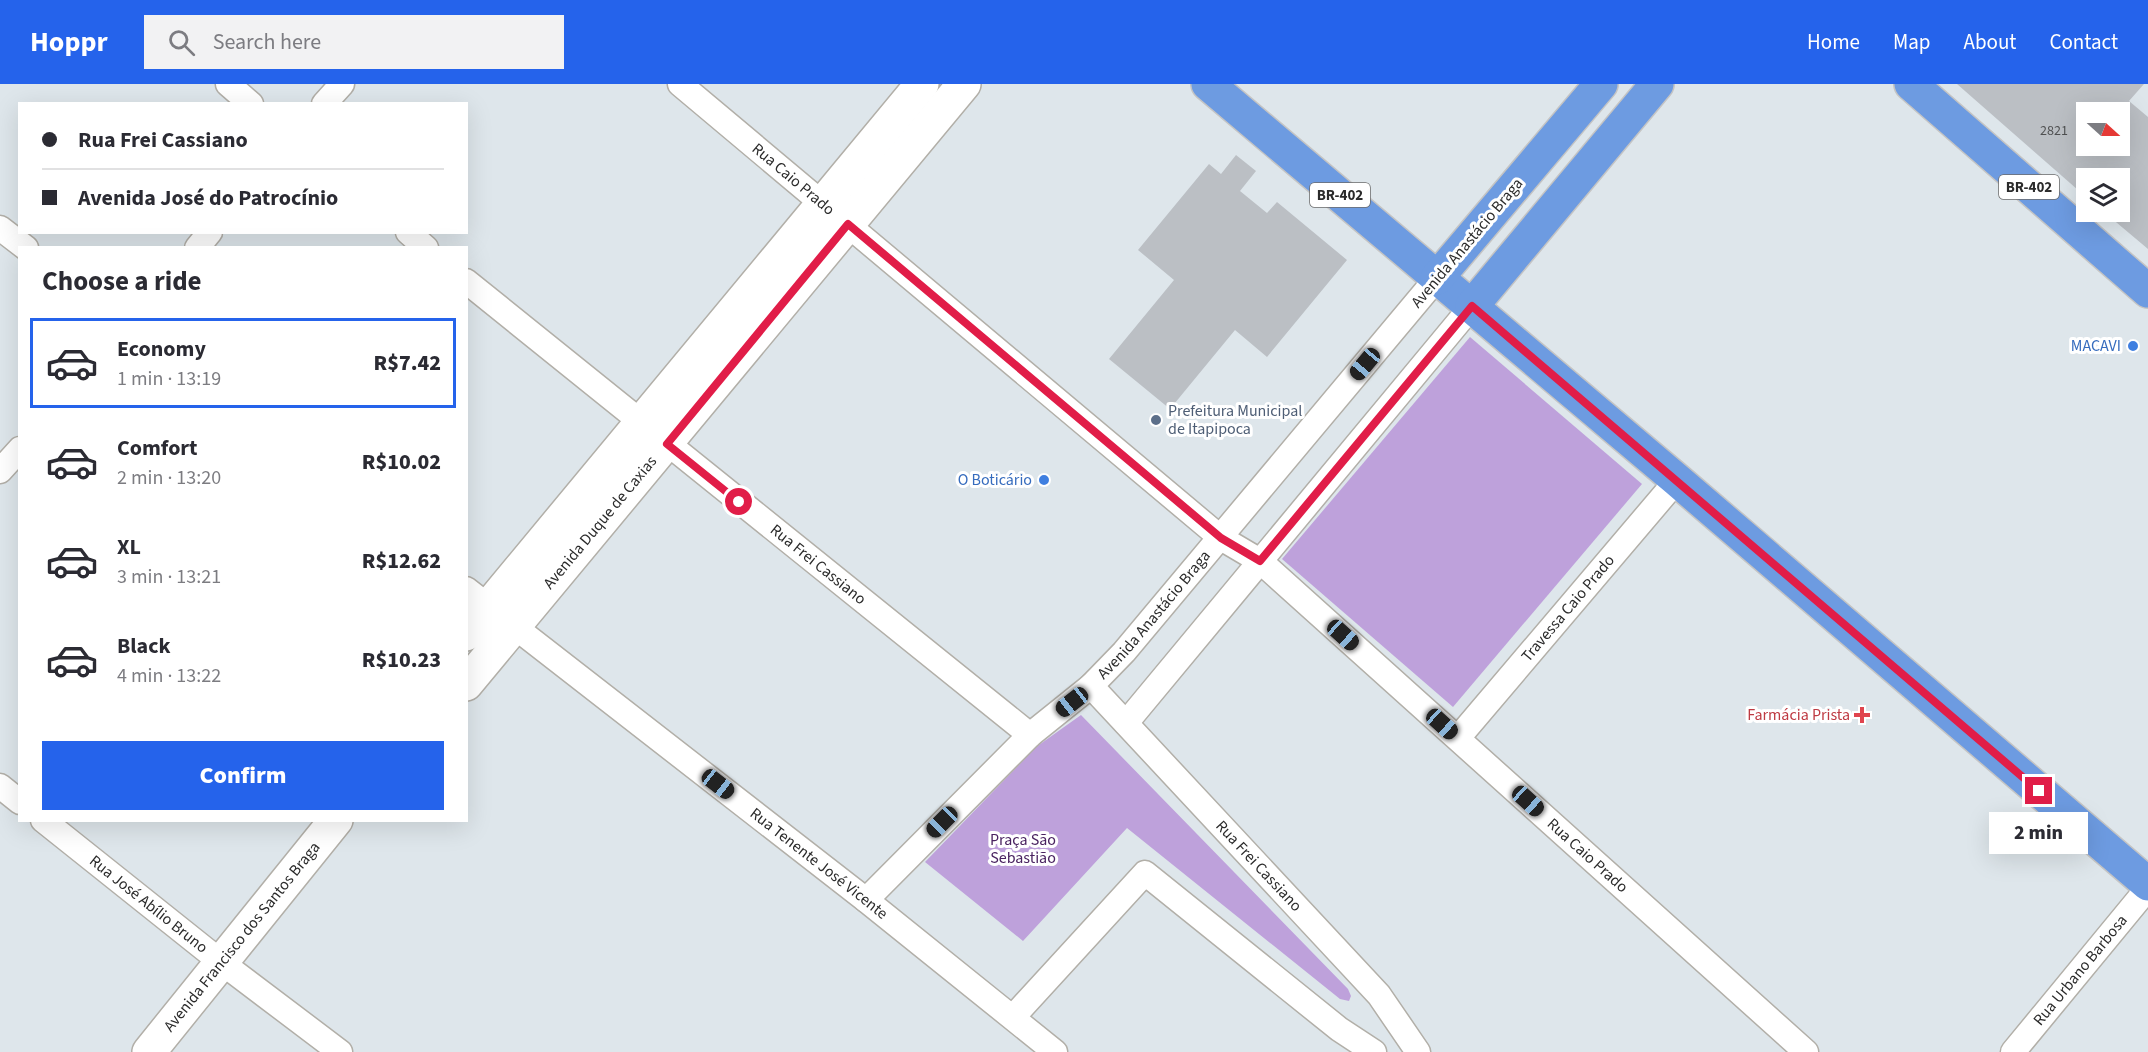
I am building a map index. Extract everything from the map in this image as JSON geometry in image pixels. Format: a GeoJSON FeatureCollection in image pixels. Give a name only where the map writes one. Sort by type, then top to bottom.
{"type":"FeatureCollection","features":[{"type":"Feature","properties":{"kind":"main road","name":"Avenida Duque de Caxias"},"geometry":{"type":"LineString","coordinates":[[468,632],[922,84]]}},
{"type":"Feature","properties":{"kind":"main road","name":"Avenida Duque de Caxias"},"geometry":{"type":"LineString","coordinates":[[468,678],[490,607],[667,444],[964,84]]}},
{"type":"Feature","properties":{"kind":"main road","name":"BR-402"},"geometry":{"type":"LineString","coordinates":[[1208,84],[1677,480],[2148,886]]}},
{"type":"Feature","properties":{"kind":"main road","name":"Avenida Anastácio Braga"},"geometry":{"type":"LineString","coordinates":[[1437,278],[1601,84]]}},
{"type":"Feature","properties":{"kind":"main road"},"geometry":{"type":"LineString","coordinates":[[1472,306],[1657,84]]}},
{"type":"Feature","properties":{"kind":"main road","name":"BR-402"},"geometry":{"type":"LineString","coordinates":[[1911,84],[2148,291]]}},
{"type":"Feature","properties":{"kind":"main road","name":"Avenida Francisco dos Santos Braga"},"geometry":{"type":"LineString","coordinates":[[149,1052],[334,822]]}},
{"type":"Feature","properties":{"kind":"street"},"geometry":{"type":"LineString","coordinates":[[228,84],[249,102]]}},
{"type":"Feature","properties":{"kind":"street"},"geometry":{"type":"LineString","coordinates":[[326,102],[342,84]]}},
{"type":"Feature","properties":{"kind":"street","name":"Rua Caio Prado"},"geometry":{"type":"LineString","coordinates":[[680,84],[1221,538],[1260,561],[1806,1052]]}},
{"type":"Feature","properties":{"kind":"street"},"geometry":{"type":"LineString","coordinates":[[0,228],[23,246]]}},
{"type":"Feature","properties":{"kind":"street"},"geometry":{"type":"LineString","coordinates":[[199,246],[208,234]]}},
{"type":"Feature","properties":{"kind":"street"},"geometry":{"type":"LineString","coordinates":[[410,234],[424,246]]}},
{"type":"Feature","properties":{"kind":"street","name":"Avenida Anastácio Braga"},"geometry":{"type":"LineString","coordinates":[[866,900],[1030,735],[1091,686],[1138,636],[1437,278]]}},
{"type":"Feature","properties":{"kind":"street","name":"Rua Frei Cassiano"},"geometry":{"type":"LineString","coordinates":[[468,282],[1030,735]]}},
{"type":"Feature","properties":{"kind":"street"},"geometry":{"type":"LineString","coordinates":[[1125,723],[1472,306]]}},
{"type":"Feature","properties":{"kind":"street"},"geometry":{"type":"LineString","coordinates":[[0,471],[18,451]]}},
{"type":"Feature","properties":{"kind":"street","name":"Travessa Caio Prado"},"geometry":{"type":"LineString","coordinates":[[1458,738],[1677,480]]}},
{"type":"Feature","properties":{"kind":"street","name":"Rua Tenente José Vicente"},"geometry":{"type":"LineString","coordinates":[[490,607],[866,900],[1055,1052]]}},
{"type":"Feature","properties":{"kind":"street","name":"Rua Frei Cassiano"},"geometry":{"type":"LineString","coordinates":[[1091,686],[1379,995],[1418,1052]]}},
{"type":"Feature","properties":{"kind":"street"},"geometry":{"type":"LineString","coordinates":[[0,786],[18,800]]}},
{"type":"Feature","properties":{"kind":"street","name":"Rua José Abílio Bruno"},"geometry":{"type":"LineString","coordinates":[[46,822],[221,962],[340,1052]]}},
{"type":"Feature","properties":{"kind":"street"},"geometry":{"type":"LineString","coordinates":[[1013,1017],[1145,873],[1339,1029],[1374,1052]]}},
{"type":"Feature","properties":{"kind":"street","name":"Rua Urbano Barbosa"},"geometry":{"type":"LineString","coordinates":[[2013,1052],[2148,886]]}},
{"type":"Feature","properties":{"kind":"green space"},"geometry":{"type":"Polygon","coordinates":[[[1470,337],[1642,484],[1453,707],[1282,559],[1470,337]]]}},
{"type":"Feature","properties":{"kind":"green space","name":"Praça São Sebastião"},"geometry":{"type":"Polygon","coordinates":[[[1081,715],[1348,989],[1351,996],[1349,1001],[1340,999],[1127,828],[1023,941],[925,862],[1036,747],[1081,715]]]}},
{"type":"Feature","properties":{"kind":"building"},"geometry":{"type":"Polygon","coordinates":[[[1957,84],[2144,84],[2129,101],[2148,117],[2148,249],[2116,222],[2130,222],[2130,168],[2076,168],[2076,188],[1957,84]]]}},
{"type":"Feature","properties":{"kind":"building"},"geometry":{"type":"Polygon","coordinates":[[[1236,155],[1256,171],[1240,191],[1267,213],[1277,202],[1347,260],[1267,357],[1235,330],[1170,409],[1109,359],[1174,280],[1138,250],[1209,164],[1221,174],[1236,155]]]}},
{"type":"Feature","properties":{"kind":"place","name":"MACAVI"},"geometry":{"type":"Point","coordinates":[2133,346]}},
{"type":"Feature","properties":{"kind":"place","name":"Prefeitura Municipal de Itapipoca"},"geometry":{"type":"Point","coordinates":[1156,420]}},
{"type":"Feature","properties":{"kind":"place","name":"O Boticário"},"geometry":{"type":"Point","coordinates":[1044,480]}},
{"type":"Feature","properties":{"kind":"place","name":"Farmácia Prista"},"geometry":{"type":"Point","coordinates":[1862,715]}},
{"type":"Feature","properties":{"kind":"route"},"geometry":{"type":"LineString","coordinates":[[739,502],[667,444],[848,224],[1221,538],[1260,561],[1472,306],[2039,791]]}}]}
